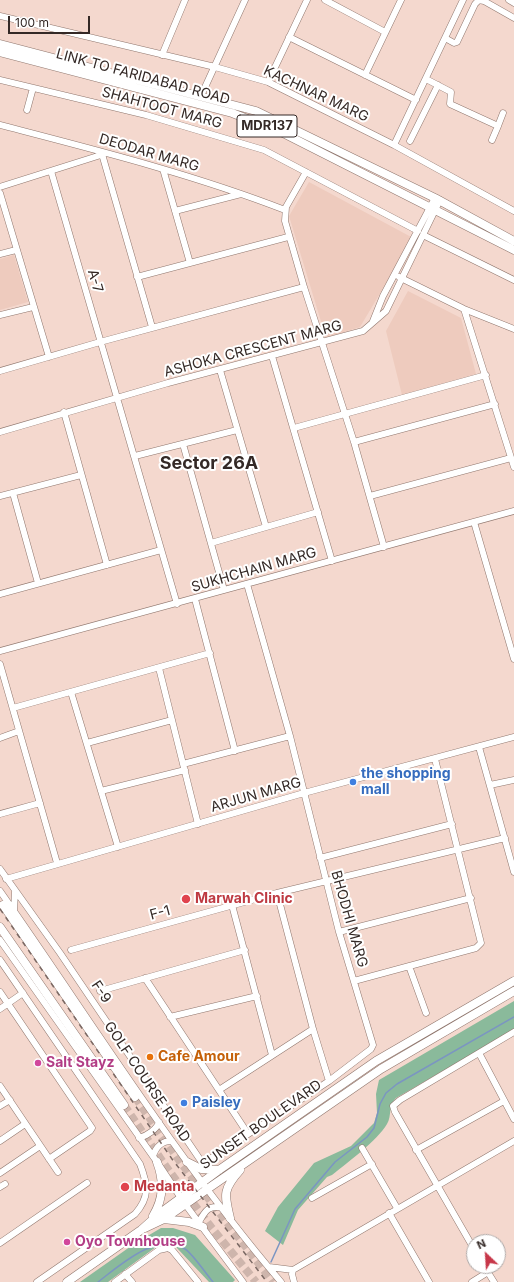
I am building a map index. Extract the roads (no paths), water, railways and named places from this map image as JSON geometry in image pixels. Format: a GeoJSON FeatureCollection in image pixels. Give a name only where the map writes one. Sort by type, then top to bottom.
{"type":"FeatureCollection","features":[{"type":"Feature","properties":{"kind":"main road","name":"LINK TO FARIDABAD ROAD"},"geometry":{"type":"LineString","coordinates":[[0,44],[256,111],[438,199],[514,241]]}},
{"type":"Feature","properties":{"kind":"main road","name":"LINK TO FARIDABAD ROAD"},"geometry":{"type":"LineString","coordinates":[[0,52],[232,113],[257,121],[344,162],[433,210],[514,250]]}},
{"type":"Feature","properties":{"kind":"main road"},"geometry":{"type":"LineString","coordinates":[[3,905],[135,1097]]}},
{"type":"Feature","properties":{"kind":"main road"},"geometry":{"type":"LineString","coordinates":[[0,926],[124,1105]]}},
{"type":"Feature","properties":{"kind":"main road"},"geometry":{"type":"LineString","coordinates":[[511,982],[514,991]]}},
{"type":"Feature","properties":{"kind":"main road","name":"SUNSET BOULEVARD"},"geometry":{"type":"LineString","coordinates":[[206,1186],[215,1170],[327,1094],[410,1040],[511,982]]}},
{"type":"Feature","properties":{"kind":"main road","name":"SUNSET BOULEVARD"},"geometry":{"type":"LineString","coordinates":[[141,1230],[182,1201],[250,1159],[333,1103],[380,1069],[514,991]]}},
{"type":"Feature","properties":{"kind":"main road"},"geometry":{"type":"LineString","coordinates":[[327,1094],[333,1103]]}},
{"type":"Feature","properties":{"kind":"main road"},"geometry":{"type":"LineString","coordinates":[[67,1282],[141,1230],[159,1207],[162,1193],[162,1179],[155,1159]]}},
{"type":"Feature","properties":{"kind":"main road"},"geometry":{"type":"LineString","coordinates":[[230,1218],[225,1200],[226,1190],[229,1182],[250,1159]]}},
{"type":"Feature","properties":{"kind":"main road"},"geometry":{"type":"LineString","coordinates":[[187,1162],[201,1169],[215,1170]]}},
{"type":"Feature","properties":{"kind":"main road","name":"SUNSET BOULEVARD"},"geometry":{"type":"LineString","coordinates":[[141,1230],[164,1219],[182,1201]]}},
{"type":"Feature","properties":{"kind":"main road"},"geometry":{"type":"LineString","coordinates":[[164,1219],[201,1224]]}},
{"type":"Feature","properties":{"kind":"street"},"geometry":{"type":"LineString","coordinates":[[162,55],[185,0]]}},
{"type":"Feature","properties":{"kind":"street"},"geometry":{"type":"LineString","coordinates":[[201,96],[245,0]]}},
{"type":"Feature","properties":{"kind":"street"},"geometry":{"type":"LineString","coordinates":[[268,82],[307,0]]}},
{"type":"Feature","properties":{"kind":"street"},"geometry":{"type":"LineString","coordinates":[[325,0],[385,32]]}},
{"type":"Feature","properties":{"kind":"street"},"geometry":{"type":"LineString","coordinates":[[365,75],[401,0]]}},
{"type":"Feature","properties":{"kind":"street"},"geometry":{"type":"LineString","coordinates":[[394,145],[464,0]]}},
{"type":"Feature","properties":{"kind":"street"},"geometry":{"type":"LineString","coordinates":[[445,38],[454,43],[457,42],[475,4],[479,0],[484,1],[514,18]]}},
{"type":"Feature","properties":{"kind":"street"},"geometry":{"type":"LineString","coordinates":[[509,0],[514,3]]}},
{"type":"Feature","properties":{"kind":"street","name":"KACHNAR MARG"},"geometry":{"type":"LineString","coordinates":[[0,16],[215,67],[268,82],[394,145],[514,211]]}},
{"type":"Feature","properties":{"kind":"street"},"geometry":{"type":"LineString","coordinates":[[289,37],[416,100]]}},
{"type":"Feature","properties":{"kind":"street"},"geometry":{"type":"LineString","coordinates":[[426,79],[451,92],[450,104],[498,126]]}},
{"type":"Feature","properties":{"kind":"street","name":"SHAHTOOT MARG"},"geometry":{"type":"LineString","coordinates":[[0,80],[146,115],[251,145],[279,157],[421,233]]}},
{"type":"Feature","properties":{"kind":"street"},"geometry":{"type":"LineString","coordinates":[[410,141],[438,85]]}},
{"type":"Feature","properties":{"kind":"street"},"geometry":{"type":"LineString","coordinates":[[27,110],[33,88]]}},
{"type":"Feature","properties":{"kind":"street"},"geometry":{"type":"LineString","coordinates":[[492,140],[503,113]]}},
{"type":"Feature","properties":{"kind":"street","name":"DEODAR MARG"},"geometry":{"type":"LineString","coordinates":[[1,127],[163,168],[243,194],[285,210]]}},
{"type":"Feature","properties":{"kind":"street"},"geometry":{"type":"LineString","coordinates":[[0,187],[105,153],[137,277],[152,327]]}},
{"type":"Feature","properties":{"kind":"street"},"geometry":{"type":"LineString","coordinates":[[163,168],[190,263]]}},
{"type":"Feature","properties":{"kind":"street","name":"A-7"},"geometry":{"type":"LineString","coordinates":[[51,171],[177,604]]}},
{"type":"Feature","properties":{"kind":"street"},"geometry":{"type":"LineString","coordinates":[[309,174],[285,210],[285,221],[288,237],[346,413],[384,547]]}},
{"type":"Feature","properties":{"kind":"street"},"geometry":{"type":"LineString","coordinates":[[0,193],[49,357]]}},
{"type":"Feature","properties":{"kind":"street"},"geometry":{"type":"LineString","coordinates":[[175,211],[243,194]]}},
{"type":"Feature","properties":{"kind":"street","name":"ASHOKA CRESCENT MARG"},"geometry":{"type":"LineString","coordinates":[[0,432],[64,412],[363,331],[386,311],[438,199]]}},
{"type":"Feature","properties":{"kind":"street"},"geometry":{"type":"LineString","coordinates":[[373,321],[378,306],[395,274],[421,233],[514,280]]}},
{"type":"Feature","properties":{"kind":"street"},"geometry":{"type":"LineString","coordinates":[[137,277],[288,237]]}},
{"type":"Feature","properties":{"kind":"street"},"geometry":{"type":"LineString","coordinates":[[0,254],[16,250]]}},
{"type":"Feature","properties":{"kind":"street"},"geometry":{"type":"LineString","coordinates":[[395,274],[464,309],[514,329]]}},
{"type":"Feature","properties":{"kind":"street"},"geometry":{"type":"LineString","coordinates":[[0,370],[152,327],[304,287]]}},
{"type":"Feature","properties":{"kind":"street"},"geometry":{"type":"LineString","coordinates":[[0,315],[33,307]]}},
{"type":"Feature","properties":{"kind":"street"},"geometry":{"type":"LineString","coordinates":[[464,309],[514,468]]}},
{"type":"Feature","properties":{"kind":"street"},"geometry":{"type":"LineString","coordinates":[[272,356],[332,561]]}},
{"type":"Feature","properties":{"kind":"street"},"geometry":{"type":"LineString","coordinates":[[220,370],[266,528]]}},
{"type":"Feature","properties":{"kind":"street"},"geometry":{"type":"LineString","coordinates":[[294,428],[486,375]]}},
{"type":"Feature","properties":{"kind":"street"},"geometry":{"type":"LineString","coordinates":[[354,442],[495,404]]}},
{"type":"Feature","properties":{"kind":"street"},"geometry":{"type":"LineString","coordinates":[[64,412],[107,565]]}},
{"type":"Feature","properties":{"kind":"street"},"geometry":{"type":"LineString","coordinates":[[135,456],[237,430]]}},
{"type":"Feature","properties":{"kind":"street"},"geometry":{"type":"LineString","coordinates":[[506,443],[514,441]]}},
{"type":"Feature","properties":{"kind":"street"},"geometry":{"type":"LineString","coordinates":[[183,444],[224,590]]}},
{"type":"Feature","properties":{"kind":"street"},"geometry":{"type":"LineString","coordinates":[[370,496],[511,458]]}},
{"type":"Feature","properties":{"kind":"street"},"geometry":{"type":"LineString","coordinates":[[0,496],[81,475]]}},
{"type":"Feature","properties":{"kind":"street"},"geometry":{"type":"LineString","coordinates":[[13,493],[38,583]]}},
{"type":"Feature","properties":{"kind":"street","name":"SUKHCHAIN MARG"},"geometry":{"type":"LineString","coordinates":[[0,651],[514,511]]}},
{"type":"Feature","properties":{"kind":"street"},"geometry":{"type":"LineString","coordinates":[[211,543],[318,512]]}},
{"type":"Feature","properties":{"kind":"street"},"geometry":{"type":"LineString","coordinates":[[474,522],[512,642],[514,659]]}},
{"type":"Feature","properties":{"kind":"street"},"geometry":{"type":"LineString","coordinates":[[0,594],[161,550]]}},
{"type":"Feature","properties":{"kind":"street","name":"BHODHI MARG"},"geometry":{"type":"LineString","coordinates":[[247,584],[290,736],[339,932],[372,1041],[371,1049],[329,1081]]}},
{"type":"Feature","properties":{"kind":"street"},"geometry":{"type":"LineString","coordinates":[[195,599],[235,751]]}},
{"type":"Feature","properties":{"kind":"street"},"geometry":{"type":"LineString","coordinates":[[13,708],[210,653]]}},
{"type":"Feature","properties":{"kind":"street"},"geometry":{"type":"LineString","coordinates":[[0,664],[2,679],[13,708],[57,863]]}},
{"type":"Feature","properties":{"kind":"street"},"geometry":{"type":"LineString","coordinates":[[159,668],[198,824]]}},
{"type":"Feature","properties":{"kind":"street"},"geometry":{"type":"LineString","coordinates":[[71,692],[118,847]]}},
{"type":"Feature","properties":{"kind":"street"},"geometry":{"type":"LineString","coordinates":[[86,743],[172,720]]}},
{"type":"Feature","properties":{"kind":"street"},"geometry":{"type":"LineString","coordinates":[[0,738],[19,732]]}},
{"type":"Feature","properties":{"kind":"street"},"geometry":{"type":"LineString","coordinates":[[101,791],[290,736]]}},
{"type":"Feature","properties":{"kind":"street","name":"ARJUN MARG"},"geometry":{"type":"LineString","coordinates":[[6,878],[304,793],[514,737]]}},
{"type":"Feature","properties":{"kind":"street"},"geometry":{"type":"LineString","coordinates":[[479,747],[514,872]]}},
{"type":"Feature","properties":{"kind":"street"},"geometry":{"type":"LineString","coordinates":[[354,981],[476,948],[480,945],[481,939],[435,759]]}},
{"type":"Feature","properties":{"kind":"street"},"geometry":{"type":"LineString","coordinates":[[490,785],[514,780]]}},
{"type":"Feature","properties":{"kind":"street"},"geometry":{"type":"LineString","coordinates":[[0,814],[40,803]]}},
{"type":"Feature","properties":{"kind":"street"},"geometry":{"type":"LineString","coordinates":[[320,858],[452,824]]}},
{"type":"Feature","properties":{"kind":"street","name":"F-1"},"geometry":{"type":"LineString","coordinates":[[71,950],[277,893],[505,838]]}},
{"type":"Feature","properties":{"kind":"street","name":"F-9"},"geometry":{"type":"LineString","coordinates":[[0,870],[60,953],[201,1162],[215,1170]]}},
{"type":"Feature","properties":{"kind":"street","name":"GOLF COURSE ROAD"},"geometry":{"type":"LineString","coordinates":[[0,891],[187,1162],[281,1282]]}},
{"type":"Feature","properties":{"kind":"street"},"geometry":{"type":"LineString","coordinates":[[14,911],[15,892]]}},
{"type":"Feature","properties":{"kind":"street"},"geometry":{"type":"LineString","coordinates":[[210,1160],[329,1081],[313,1029],[277,893]]}},
{"type":"Feature","properties":{"kind":"street"},"geometry":{"type":"LineString","coordinates":[[339,932],[471,898]]}},
{"type":"Feature","properties":{"kind":"street"},"geometry":{"type":"LineString","coordinates":[[232,905],[272,1055]]}},
{"type":"Feature","properties":{"kind":"street"},"geometry":{"type":"LineString","coordinates":[[0,940],[155,1159],[182,1201],[201,1224],[243,1282]]}},
{"type":"Feature","properties":{"kind":"street"},"geometry":{"type":"LineString","coordinates":[[100,991],[245,950]]}},
{"type":"Feature","properties":{"kind":"street"},"geometry":{"type":"LineString","coordinates":[[0,960],[140,1164],[147,1192],[144,1204],[135,1214],[37,1282]]}},
{"type":"Feature","properties":{"kind":"street"},"geometry":{"type":"LineString","coordinates":[[409,966],[426,1014]]}},
{"type":"Feature","properties":{"kind":"street"},"geometry":{"type":"LineString","coordinates":[[145,978],[248,1134]]}},
{"type":"Feature","properties":{"kind":"street"},"geometry":{"type":"LineString","coordinates":[[0,992],[92,1128],[90,1131],[49,1159]]}},
{"type":"Feature","properties":{"kind":"street"},"geometry":{"type":"LineString","coordinates":[[0,1009],[23,993]]}},
{"type":"Feature","properties":{"kind":"street"},"geometry":{"type":"LineString","coordinates":[[170,1017],[257,996]]}},
{"type":"Feature","properties":{"kind":"street"},"geometry":{"type":"LineString","coordinates":[[219,1090],[313,1029]]}},
{"type":"Feature","properties":{"kind":"street"},"geometry":{"type":"LineString","coordinates":[[466,1236],[416,1150],[395,1112],[394,1106],[400,1100],[514,1032]]}},
{"type":"Feature","properties":{"kind":"street"},"geometry":{"type":"LineString","coordinates":[[479,1053],[514,1119]]}},
{"type":"Feature","properties":{"kind":"street"},"geometry":{"type":"LineString","coordinates":[[82,1078],[92,1071]]}},
{"type":"Feature","properties":{"kind":"street"},"geometry":{"type":"LineString","coordinates":[[0,1086],[58,1172]]}},
{"type":"Feature","properties":{"kind":"street"},"geometry":{"type":"LineString","coordinates":[[0,1106],[10,1100]]}},
{"type":"Feature","properties":{"kind":"street"},"geometry":{"type":"LineString","coordinates":[[416,1150],[504,1101]]}},
{"type":"Feature","properties":{"kind":"street"},"geometry":{"type":"LineString","coordinates":[[140,1138],[144,1137],[158,1126],[159,1122]]}},
{"type":"Feature","properties":{"kind":"street"},"geometry":{"type":"LineString","coordinates":[[0,1140],[25,1124]]}},
{"type":"Feature","properties":{"kind":"street"},"geometry":{"type":"LineString","coordinates":[[155,1159],[156,1148],[163,1143],[172,1141]]}},
{"type":"Feature","properties":{"kind":"street"},"geometry":{"type":"LineString","coordinates":[[268,1266],[293,1270],[514,1141]]}},
{"type":"Feature","properties":{"kind":"street"},"geometry":{"type":"LineString","coordinates":[[0,1173],[40,1146]]}},
{"type":"Feature","properties":{"kind":"street"},"geometry":{"type":"LineString","coordinates":[[362,1148],[397,1208]]}},
{"type":"Feature","properties":{"kind":"street"},"geometry":{"type":"LineString","coordinates":[[312,1198],[372,1164]]}},
{"type":"Feature","properties":{"kind":"street"},"geometry":{"type":"LineString","coordinates":[[0,1243],[87,1183]]}},
{"type":"Feature","properties":{"kind":"street"},"geometry":{"type":"LineString","coordinates":[[201,1224],[205,1211],[211,1207],[223,1208]]}},
{"type":"Feature","properties":{"kind":"street"},"geometry":{"type":"LineString","coordinates":[[389,1213],[429,1282]]}},
{"type":"Feature","properties":{"kind":"street"},"geometry":{"type":"LineString","coordinates":[[115,1282],[159,1250],[168,1248],[172,1250],[198,1282]]}},
{"type":"Feature","properties":{"kind":"street"},"geometry":{"type":"LineString","coordinates":[[293,1270],[292,1274],[294,1282]]}},
{"type":"Feature","properties":{"kind":"street"},"geometry":{"type":"LineString","coordinates":[[125,1274],[132,1282]]}},
{"type":"Feature","properties":{"kind":"street"},"geometry":{"type":"LineString","coordinates":[[472,1282],[485,1274]]}},
{"type":"Feature","properties":{"kind":"waterway"},"geometry":{"type":"LineString","coordinates":[[271,1262],[295,1209],[335,1162],[367,1137],[374,1128],[380,1104],[386,1093],[397,1084],[514,1017]]}},
{"type":"Feature","properties":{"kind":"waterway"},"geometry":{"type":"LineString","coordinates":[[98,1282],[127,1260],[151,1247],[163,1244],[174,1244],[185,1249],[196,1260],[213,1282]]}},
{"type":"Feature","properties":{"kind":"tunnel"},"geometry":{"type":"LineString","coordinates":[[135,1097],[181,1163],[273,1282]]}},
{"type":"Feature","properties":{"kind":"tunnel"},"geometry":{"type":"LineString","coordinates":[[124,1105],[167,1168],[211,1227],[256,1282]]}},
{"type":"Feature","properties":{"kind":"railway"},"geometry":{"type":"LineString","coordinates":[[0,909],[172,1159],[267,1282]]}},
{"type":"Feature","properties":{"kind":"place","name":"the shopping mall"},"geometry":{"type":"Point","coordinates":[353,782]}},
{"type":"Feature","properties":{"kind":"place","name":"Marwah Clinic"},"geometry":{"type":"Point","coordinates":[186,899]}},
{"type":"Feature","properties":{"kind":"place","name":"Cafe Amour"},"geometry":{"type":"Point","coordinates":[150,1057]}},
{"type":"Feature","properties":{"kind":"place","name":"Salt Stayz"},"geometry":{"type":"Point","coordinates":[38,1063]}},
{"type":"Feature","properties":{"kind":"place","name":"Paisley"},"geometry":{"type":"Point","coordinates":[184,1103]}},
{"type":"Feature","properties":{"kind":"place","name":"Medanta"},"geometry":{"type":"Point","coordinates":[125,1187]}},
{"type":"Feature","properties":{"kind":"place","name":"Oyo Townhouse"},"geometry":{"type":"Point","coordinates":[67,1242]}},
{"type":"Feature","properties":{"kind":"district","name":"Sector 26A"},"geometry":{"type":"Point","coordinates":[209,464]}}]}
